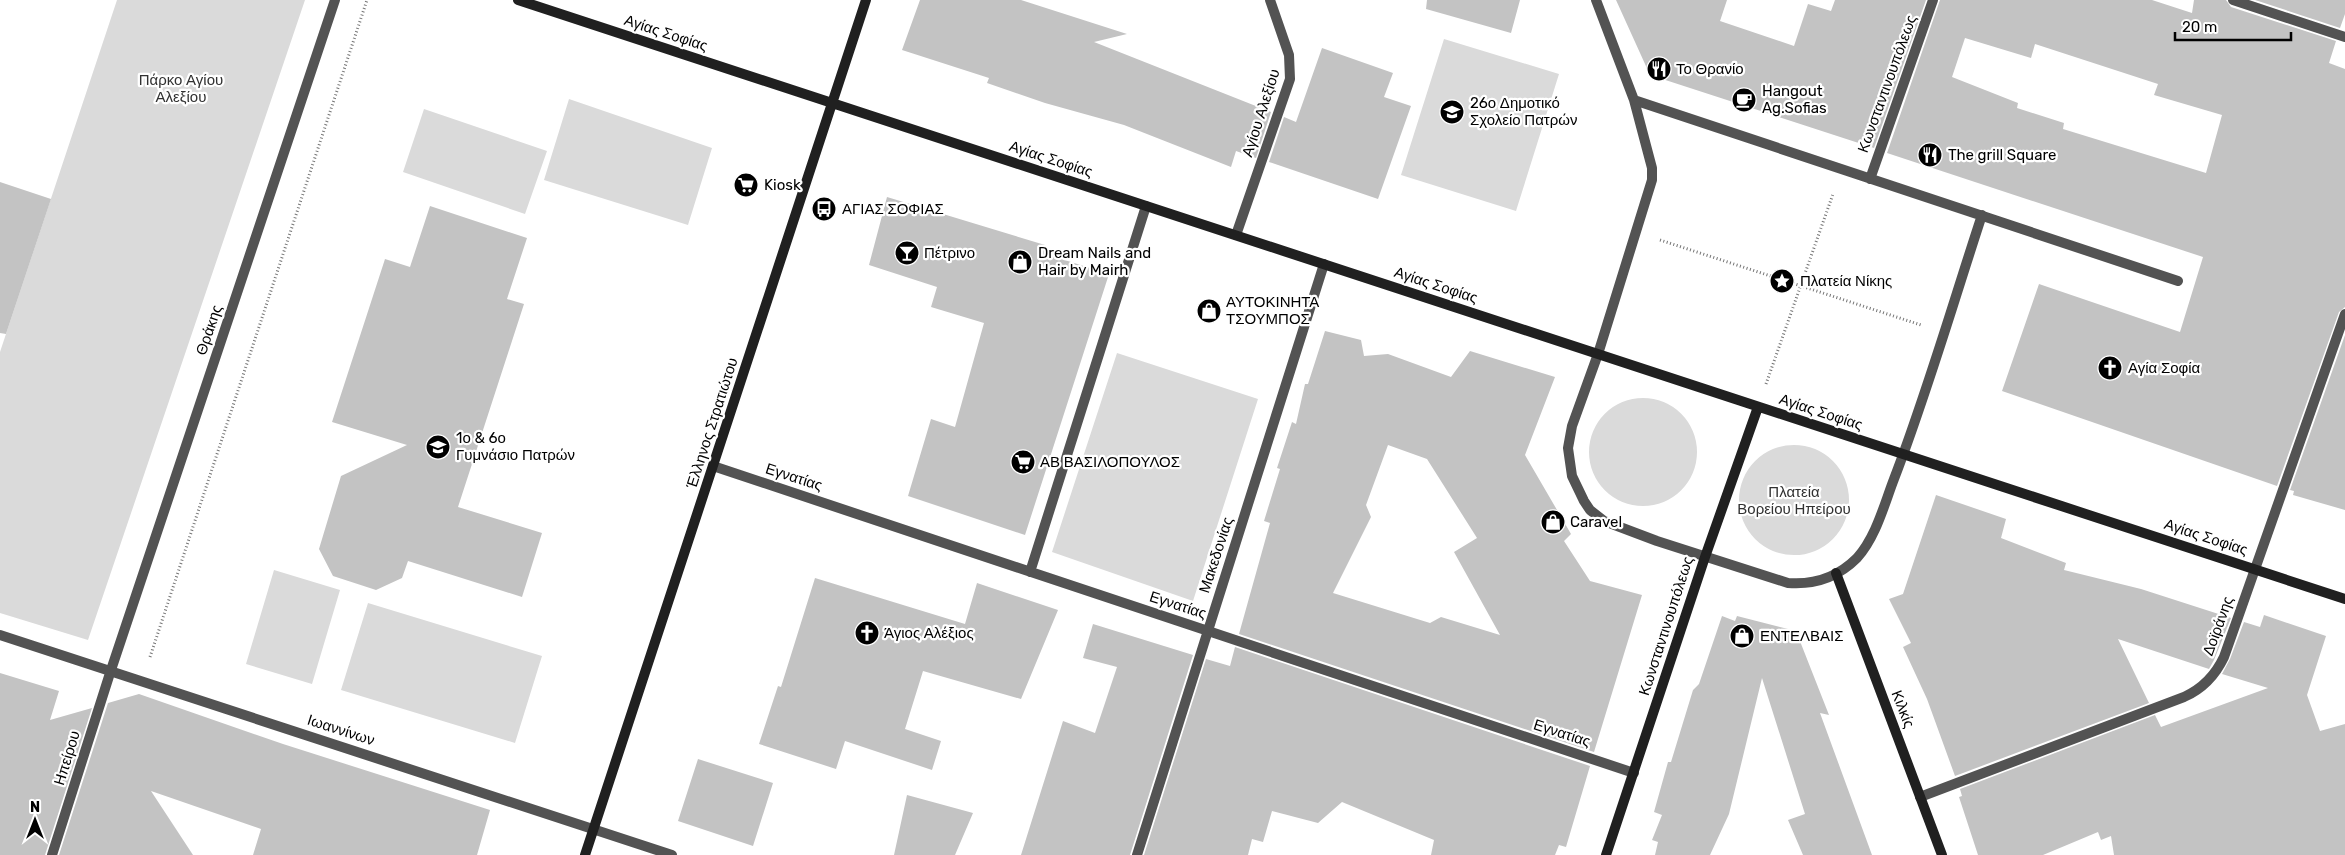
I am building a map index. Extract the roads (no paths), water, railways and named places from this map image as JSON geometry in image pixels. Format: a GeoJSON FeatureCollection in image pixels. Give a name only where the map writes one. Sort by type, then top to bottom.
{"type":"FeatureCollection","features":[{"type":"Feature","properties":{"kind":"main road","name":"Αγίας Σοφίας"},"geometry":{"type":"LineString","coordinates":[[518,0],[2345,599]]}},
{"type":"Feature","properties":{"kind":"main road","name":"Έλληνος Στρατιώτου"},"geometry":{"type":"LineString","coordinates":[[585,855],[866,0]]}},
{"type":"Feature","properties":{"kind":"main road","name":"Κωνσταντινουπόλεως"},"geometry":{"type":"LineString","coordinates":[[1606,855],[1705,557],[1758,407]]}},
{"type":"Feature","properties":{"kind":"main road","name":"Κιλκίς"},"geometry":{"type":"LineString","coordinates":[[1836,574],[1942,855]]}},
{"type":"Feature","properties":{"kind":"street","name":"Θράκης"},"geometry":{"type":"LineString","coordinates":[[110,670],[335,0]]}},
{"type":"Feature","properties":{"kind":"street","name":"Αγίου Αλεξίου"},"geometry":{"type":"LineString","coordinates":[[1236,235],[1290,78],[1289,55],[1270,0]]}},
{"type":"Feature","properties":{"kind":"street"},"geometry":{"type":"LineString","coordinates":[[1596,0],[1634,100],[1652,168],[1652,180],[1598,354],[1572,426],[1568,448],[1572,476],[1584,501],[1590,510],[1604,521],[1623,530],[1788,582],[1814,582],[1836,574],[1857,557],[1871,537],[1904,455],[1982,215]]}},
{"type":"Feature","properties":{"kind":"street","name":"Κωνσταντινουπόλεως"},"geometry":{"type":"LineString","coordinates":[[1870,178],[1933,0]]}},
{"type":"Feature","properties":{"kind":"street"},"geometry":{"type":"LineString","coordinates":[[2233,0],[2345,37]]}},
{"type":"Feature","properties":{"kind":"street"},"geometry":{"type":"LineString","coordinates":[[1634,100],[2178,280]]}},
{"type":"Feature","properties":{"kind":"street"},"geometry":{"type":"LineString","coordinates":[[1030,572],[1146,206]]}},
{"type":"Feature","properties":{"kind":"street","name":"Μακεδονίας"},"geometry":{"type":"LineString","coordinates":[[1136,855],[1324,264]]}},
{"type":"Feature","properties":{"kind":"street","name":"Δοϊράνης"},"geometry":{"type":"LineString","coordinates":[[1920,797],[2194,692],[2212,677],[2221,662],[2345,314]]}},
{"type":"Feature","properties":{"kind":"street","name":"Εγνατίας"},"geometry":{"type":"LineString","coordinates":[[713,466],[1634,773]]}},
{"type":"Feature","properties":{"kind":"street","name":"Ιωαννίνων"},"geometry":{"type":"LineString","coordinates":[[0,635],[672,855]]}},
{"type":"Feature","properties":{"kind":"street","name":"Ηπείρου"},"geometry":{"type":"LineString","coordinates":[[52,855],[110,670]]}},
{"type":"Feature","properties":{"kind":"place","name":"Το Θρανίο"},"geometry":{"type":"Point","coordinates":[1659,69]}},
{"type":"Feature","properties":{"kind":"place","name":"Hangout Ag.Sofias"},"geometry":{"type":"Point","coordinates":[1744,100]}},
{"type":"Feature","properties":{"kind":"place","name":"26ο Δημοτικό Σχολείο Πατρών"},"geometry":{"type":"Point","coordinates":[1452,112]}},
{"type":"Feature","properties":{"kind":"place","name":"The grill Square"},"geometry":{"type":"Point","coordinates":[1930,155]}},
{"type":"Feature","properties":{"kind":"place","name":"Kiosk"},"geometry":{"type":"Point","coordinates":[746,185]}},
{"type":"Feature","properties":{"kind":"place","name":"ΑΓΙΑΣ ΣΟΦΙΑΣ"},"geometry":{"type":"Point","coordinates":[824,209]}},
{"type":"Feature","properties":{"kind":"place","name":"Πέτρινο"},"geometry":{"type":"Point","coordinates":[907,253]}},
{"type":"Feature","properties":{"kind":"place","name":"Dream Nails and Hair by Mairh"},"geometry":{"type":"Point","coordinates":[1020,262]}},
{"type":"Feature","properties":{"kind":"place","name":"Πλατεία Νίκης"},"geometry":{"type":"Point","coordinates":[1782,281]}},
{"type":"Feature","properties":{"kind":"place","name":"ΑΥΤΟΚΙΝΗΤΑ ΤΣΟΥΜΠΟΣ"},"geometry":{"type":"Point","coordinates":[1209,311]}},
{"type":"Feature","properties":{"kind":"place","name":"Αγία Σοφία"},"geometry":{"type":"Point","coordinates":[2110,368]}},
{"type":"Feature","properties":{"kind":"place","name":"1ο & 6ο Γυμνάσιο Πατρών"},"geometry":{"type":"Point","coordinates":[438,447]}},
{"type":"Feature","properties":{"kind":"place","name":"ΑΒ ΒΑΣΙΛΟΠΟΥΛΟΣ"},"geometry":{"type":"Point","coordinates":[1023,462]}},
{"type":"Feature","properties":{"kind":"place","name":"Caravel"},"geometry":{"type":"Point","coordinates":[1553,522]}},
{"type":"Feature","properties":{"kind":"place","name":"Άγιος Αλέξιος"},"geometry":{"type":"Point","coordinates":[867,633]}},
{"type":"Feature","properties":{"kind":"place","name":"ΕΝΤΕΛΒΑΙΣ"},"geometry":{"type":"Point","coordinates":[1742,636]}},
{"type":"Feature","properties":{"kind":"park label","name":"Πάρκο Αγίου Αλεξίου"},"geometry":{"type":"Point","coordinates":[181,88]}},
{"type":"Feature","properties":{"kind":"park label","name":"Πλατεία Βορείου Ηπείρου"},"geometry":{"type":"Point","coordinates":[1794,500]}}]}
